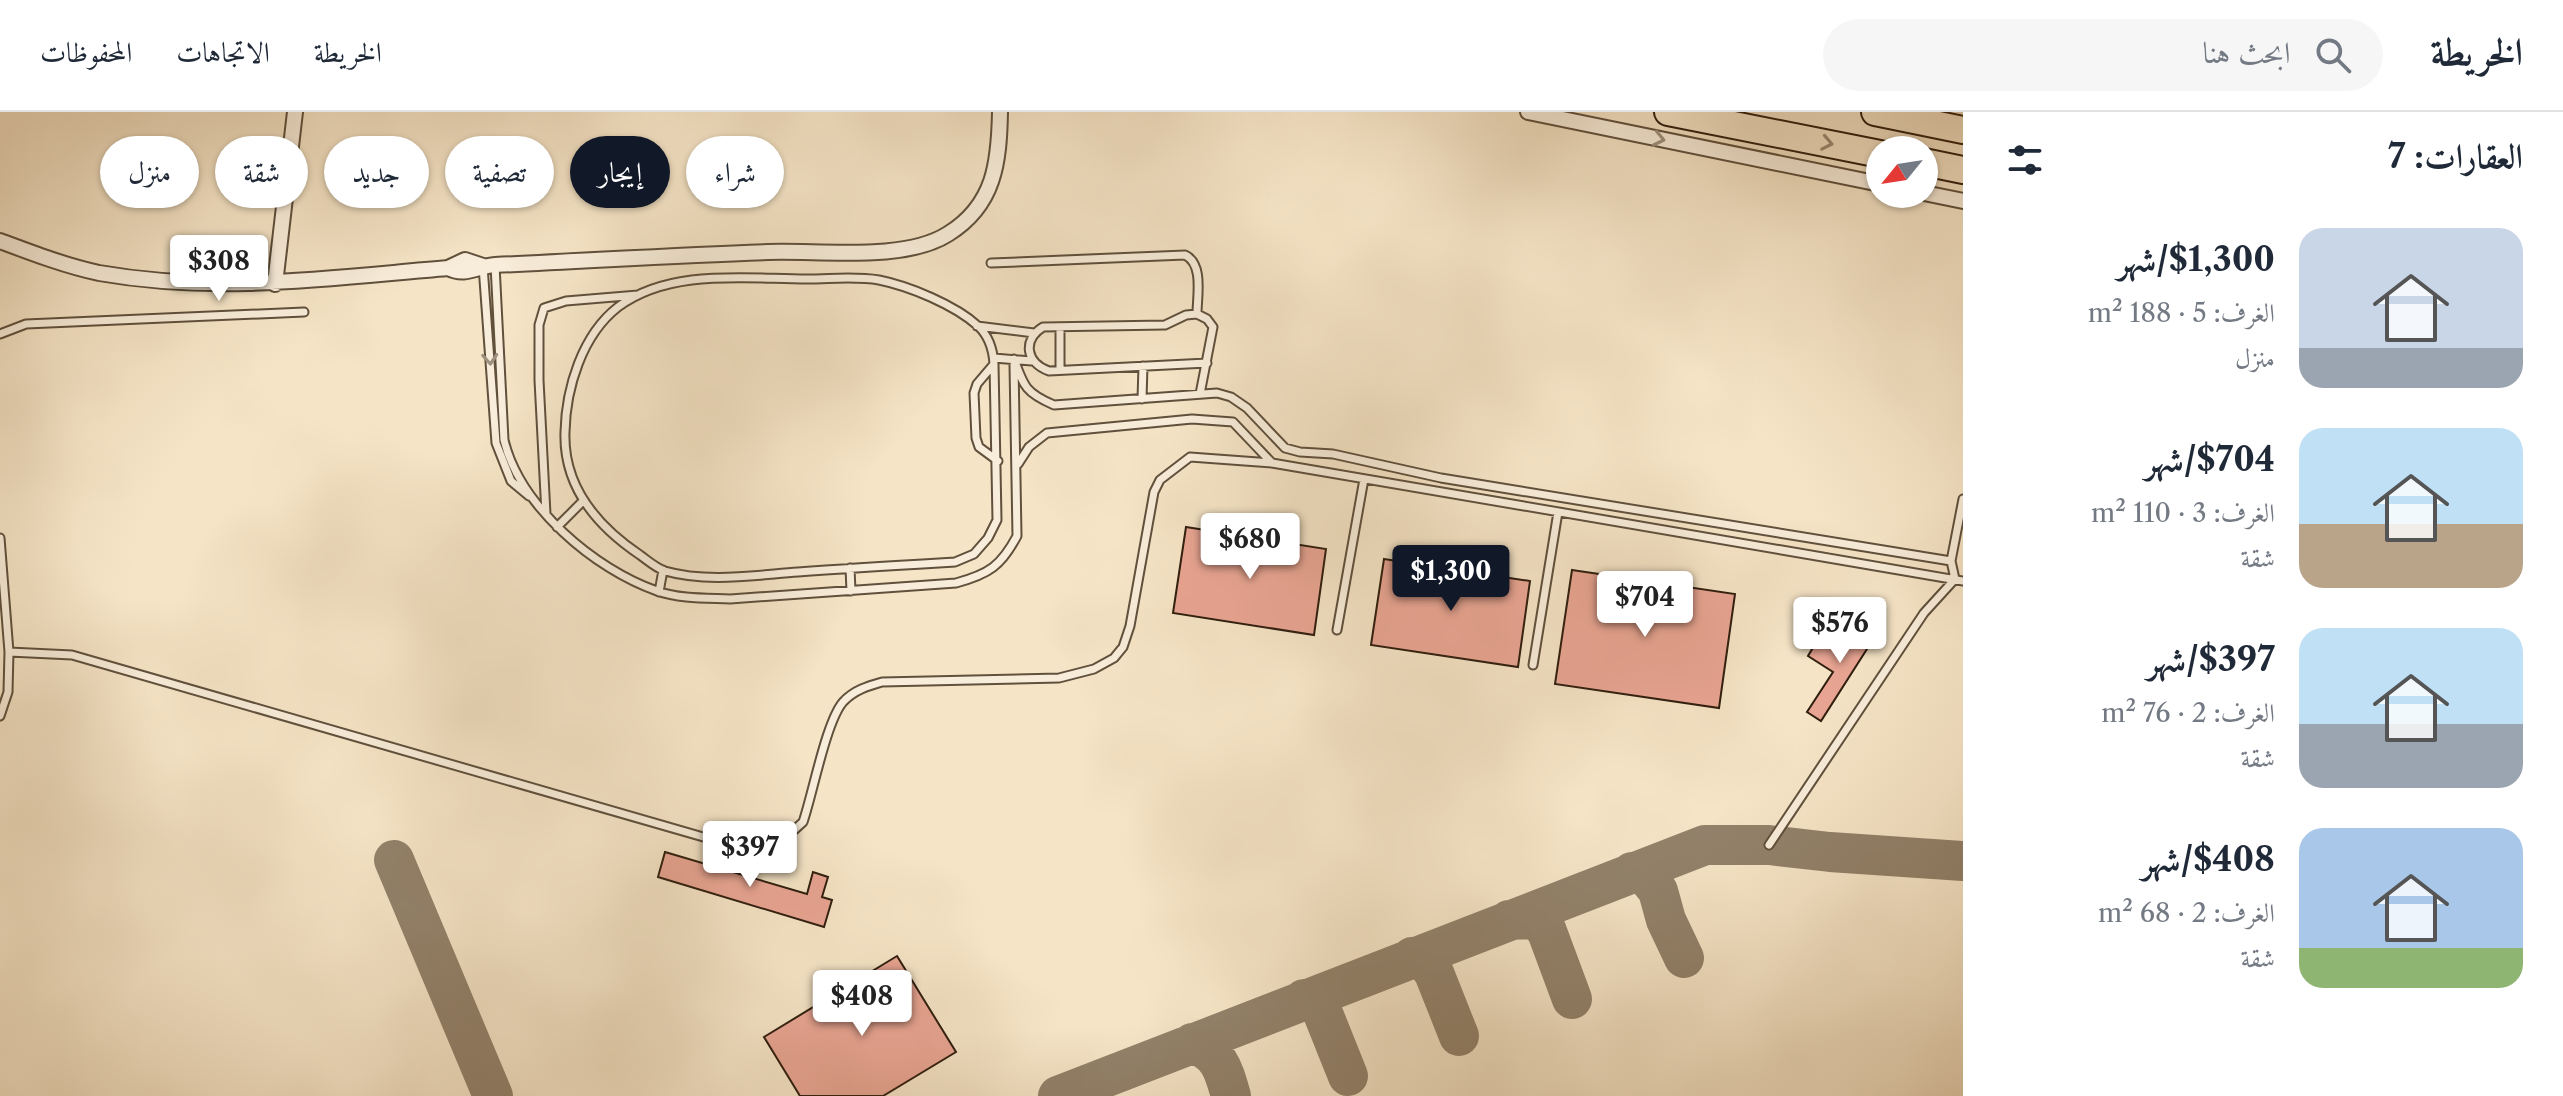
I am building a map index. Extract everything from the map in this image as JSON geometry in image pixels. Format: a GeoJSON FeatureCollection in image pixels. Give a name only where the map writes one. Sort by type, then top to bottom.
{"type":"FeatureCollection","features":[{"type":"Feature","properties":{"kind":"highway"},"geometry":{"type":"LineString","coordinates":[[1668,112],[1866,151]]}},
{"type":"Feature","properties":{"kind":"highway"},"geometry":{"type":"LineString","coordinates":[[1875,112],[1963,130]]}},
{"type":"Feature","properties":{"kind":"highway"},"geometry":{"type":"LineString","coordinates":[[1938,165],[1963,170]]}},
{"type":"Feature","properties":{"kind":"street"},"geometry":{"type":"LineString","coordinates":[[275,284],[295,112]]}},
{"type":"Feature","properties":{"kind":"street"},"geometry":{"type":"LineString","coordinates":[[0,241],[96,272],[191,285],[275,284],[448,268],[466,273],[489,266],[771,252],[895,251],[923,246],[960,225],[971,215],[987,191],[997,164],[1000,112]]}},
{"type":"Feature","properties":{"kind":"street"},"geometry":{"type":"LineString","coordinates":[[1528,112],[1866,181]]}},
{"type":"Feature","properties":{"kind":"street"},"geometry":{"type":"LineString","coordinates":[[1938,196],[1963,201]]}},
{"type":"Feature","properties":{"kind":"lane"},"geometry":{"type":"LineString","coordinates":[[991,263],[1185,255],[1192,258],[1196,266],[1197,314]]}},
{"type":"Feature","properties":{"kind":"lane"},"geometry":{"type":"LineString","coordinates":[[489,266],[496,443],[511,481],[534,499],[557,527],[627,578],[659,592],[692,598],[730,599],[956,583],[994,569],[1017,536],[1014,359]]}},
{"type":"Feature","properties":{"kind":"lane"},"geometry":{"type":"LineString","coordinates":[[863,277],[926,296],[977,326],[991,343],[994,361],[998,461],[997,520],[988,538],[974,554],[955,562],[702,576],[663,570],[614,538],[583,501],[567,459],[566,410],[571,388],[591,338],[617,308],[641,295],[688,281],[863,277]]}},
{"type":"Feature","properties":{"kind":"lane"},"geometry":{"type":"LineString","coordinates":[[546,514],[539,366],[539,325],[544,308],[566,301],[641,295]]}},
{"type":"Feature","properties":{"kind":"lane"},"geometry":{"type":"LineString","coordinates":[[0,334],[26,324],[304,312]]}},
{"type":"Feature","properties":{"kind":"lane"},"geometry":{"type":"LineString","coordinates":[[1200,394],[1207,363],[1213,327],[1207,319],[1197,314],[1186,315],[1165,325],[1043,327],[1029,341],[1028,351],[1032,361],[1039,368],[1049,371],[1207,363]]}},
{"type":"Feature","properties":{"kind":"lane"},"geometry":{"type":"LineString","coordinates":[[977,326],[1034,333]]}},
{"type":"Feature","properties":{"kind":"lane"},"geometry":{"type":"LineString","coordinates":[[1060,327],[1060,370]]}},
{"type":"Feature","properties":{"kind":"lane"},"geometry":{"type":"LineString","coordinates":[[1014,359],[1023,385],[1030,393],[1054,405],[1217,393],[1231,397],[1247,408],[1285,448],[1300,452],[1333,454],[1441,478],[1951,561]]}},
{"type":"Feature","properties":{"kind":"lane"},"geometry":{"type":"LineString","coordinates":[[998,461],[979,447],[976,438],[974,393],[977,384],[994,361],[1032,361]]}},
{"type":"Feature","properties":{"kind":"lane"},"geometry":{"type":"LineString","coordinates":[[1142,399],[1143,366]]}},
{"type":"Feature","properties":{"kind":"lane"},"geometry":{"type":"LineString","coordinates":[[1016,466],[1029,447],[1047,433],[1192,419],[1233,422],[1272,463]]}},
{"type":"Feature","properties":{"kind":"lane"},"geometry":{"type":"LineString","coordinates":[[9,652],[72,655],[731,845],[764,845],[791,834],[803,822],[832,719],[844,701],[860,689],[882,682],[1059,678],[1094,669],[1114,658],[1123,647],[1130,626],[1154,492],[1160,480],[1190,457],[1272,463],[1959,580]]}},
{"type":"Feature","properties":{"kind":"lane"},"geometry":{"type":"LineString","coordinates":[[1337,630],[1364,479]]}},
{"type":"Feature","properties":{"kind":"lane"},"geometry":{"type":"LineString","coordinates":[[997,493],[1017,494]]}},
{"type":"Feature","properties":{"kind":"lane"},"geometry":{"type":"LineString","coordinates":[[1959,580],[1951,561],[1963,499]]}},
{"type":"Feature","properties":{"kind":"lane"},"geometry":{"type":"LineString","coordinates":[[557,527],[583,501]]}},
{"type":"Feature","properties":{"kind":"lane"},"geometry":{"type":"LineString","coordinates":[[1533,665],[1558,512]]}},
{"type":"Feature","properties":{"kind":"lane"},"geometry":{"type":"LineString","coordinates":[[0,538],[9,652],[8,692],[0,716]]}},
{"type":"Feature","properties":{"kind":"lane"},"geometry":{"type":"LineString","coordinates":[[850,568],[851,591]]}},
{"type":"Feature","properties":{"kind":"lane"},"geometry":{"type":"LineString","coordinates":[[659,592],[663,570]]}},
{"type":"Feature","properties":{"kind":"lane"},"geometry":{"type":"LineString","coordinates":[[1769,845],[1924,613],[1959,580]]}},
{"type":"Feature","properties":{"kind":"building"},"geometry":{"type":"Polygon","coordinates":[[[1186,527],[1326,549],[1314,635],[1173,613],[1186,527]]]}},
{"type":"Feature","properties":{"kind":"building"},"geometry":{"type":"Polygon","coordinates":[[[1384,559],[1530,581],[1518,667],[1371,645],[1384,559]]]}},
{"type":"Feature","properties":{"kind":"building"},"geometry":{"type":"Polygon","coordinates":[[[1572,570],[1735,594],[1719,708],[1555,684],[1572,570]]]}},
{"type":"Feature","properties":{"kind":"building"},"geometry":{"type":"Polygon","coordinates":[[[1865,617],[1881,627],[1821,721],[1807,712],[1833,672],[1808,656],[1818,639],[1842,654],[1865,617]]]}},
{"type":"Feature","properties":{"kind":"building"},"geometry":{"type":"Polygon","coordinates":[[[665,852],[807,894],[813,872],[828,877],[822,897],[832,900],[824,927],[658,877],[665,852]]]}},
{"type":"Feature","properties":{"kind":"building"},"geometry":{"type":"Polygon","coordinates":[[[897,956],[956,1052],[883,1096],[800,1096],[764,1037],[897,956]]]}},
{"type":"Feature","properties":{"kind":"taxiway"},"geometry":{"type":"LineString","coordinates":[[1058,1096],[1705,845],[1769,845],[1963,861]]}},
{"type":"Feature","properties":{"kind":"taxiway"},"geometry":{"type":"LineString","coordinates":[[394,860],[493,1096]]}},
{"type":"Feature","properties":{"kind":"taxiway"},"geometry":{"type":"LineString","coordinates":[[1632,872],[1647,877],[1658,891],[1666,920],[1684,958]]}},
{"type":"Feature","properties":{"kind":"taxiway"},"geometry":{"type":"LineString","coordinates":[[1509,920],[1534,919],[1546,929],[1572,999]]}},
{"type":"Feature","properties":{"kind":"taxiway"},"geometry":{"type":"LineString","coordinates":[[1412,957],[1426,962],[1434,973],[1459,1036]]}},
{"type":"Feature","properties":{"kind":"taxiway"},"geometry":{"type":"LineString","coordinates":[[1304,999],[1316,1004],[1322,1011],[1348,1076]]}},
{"type":"Feature","properties":{"kind":"taxiway"},"geometry":{"type":"LineString","coordinates":[[1192,1043],[1215,1057],[1231,1096]]}}]}
